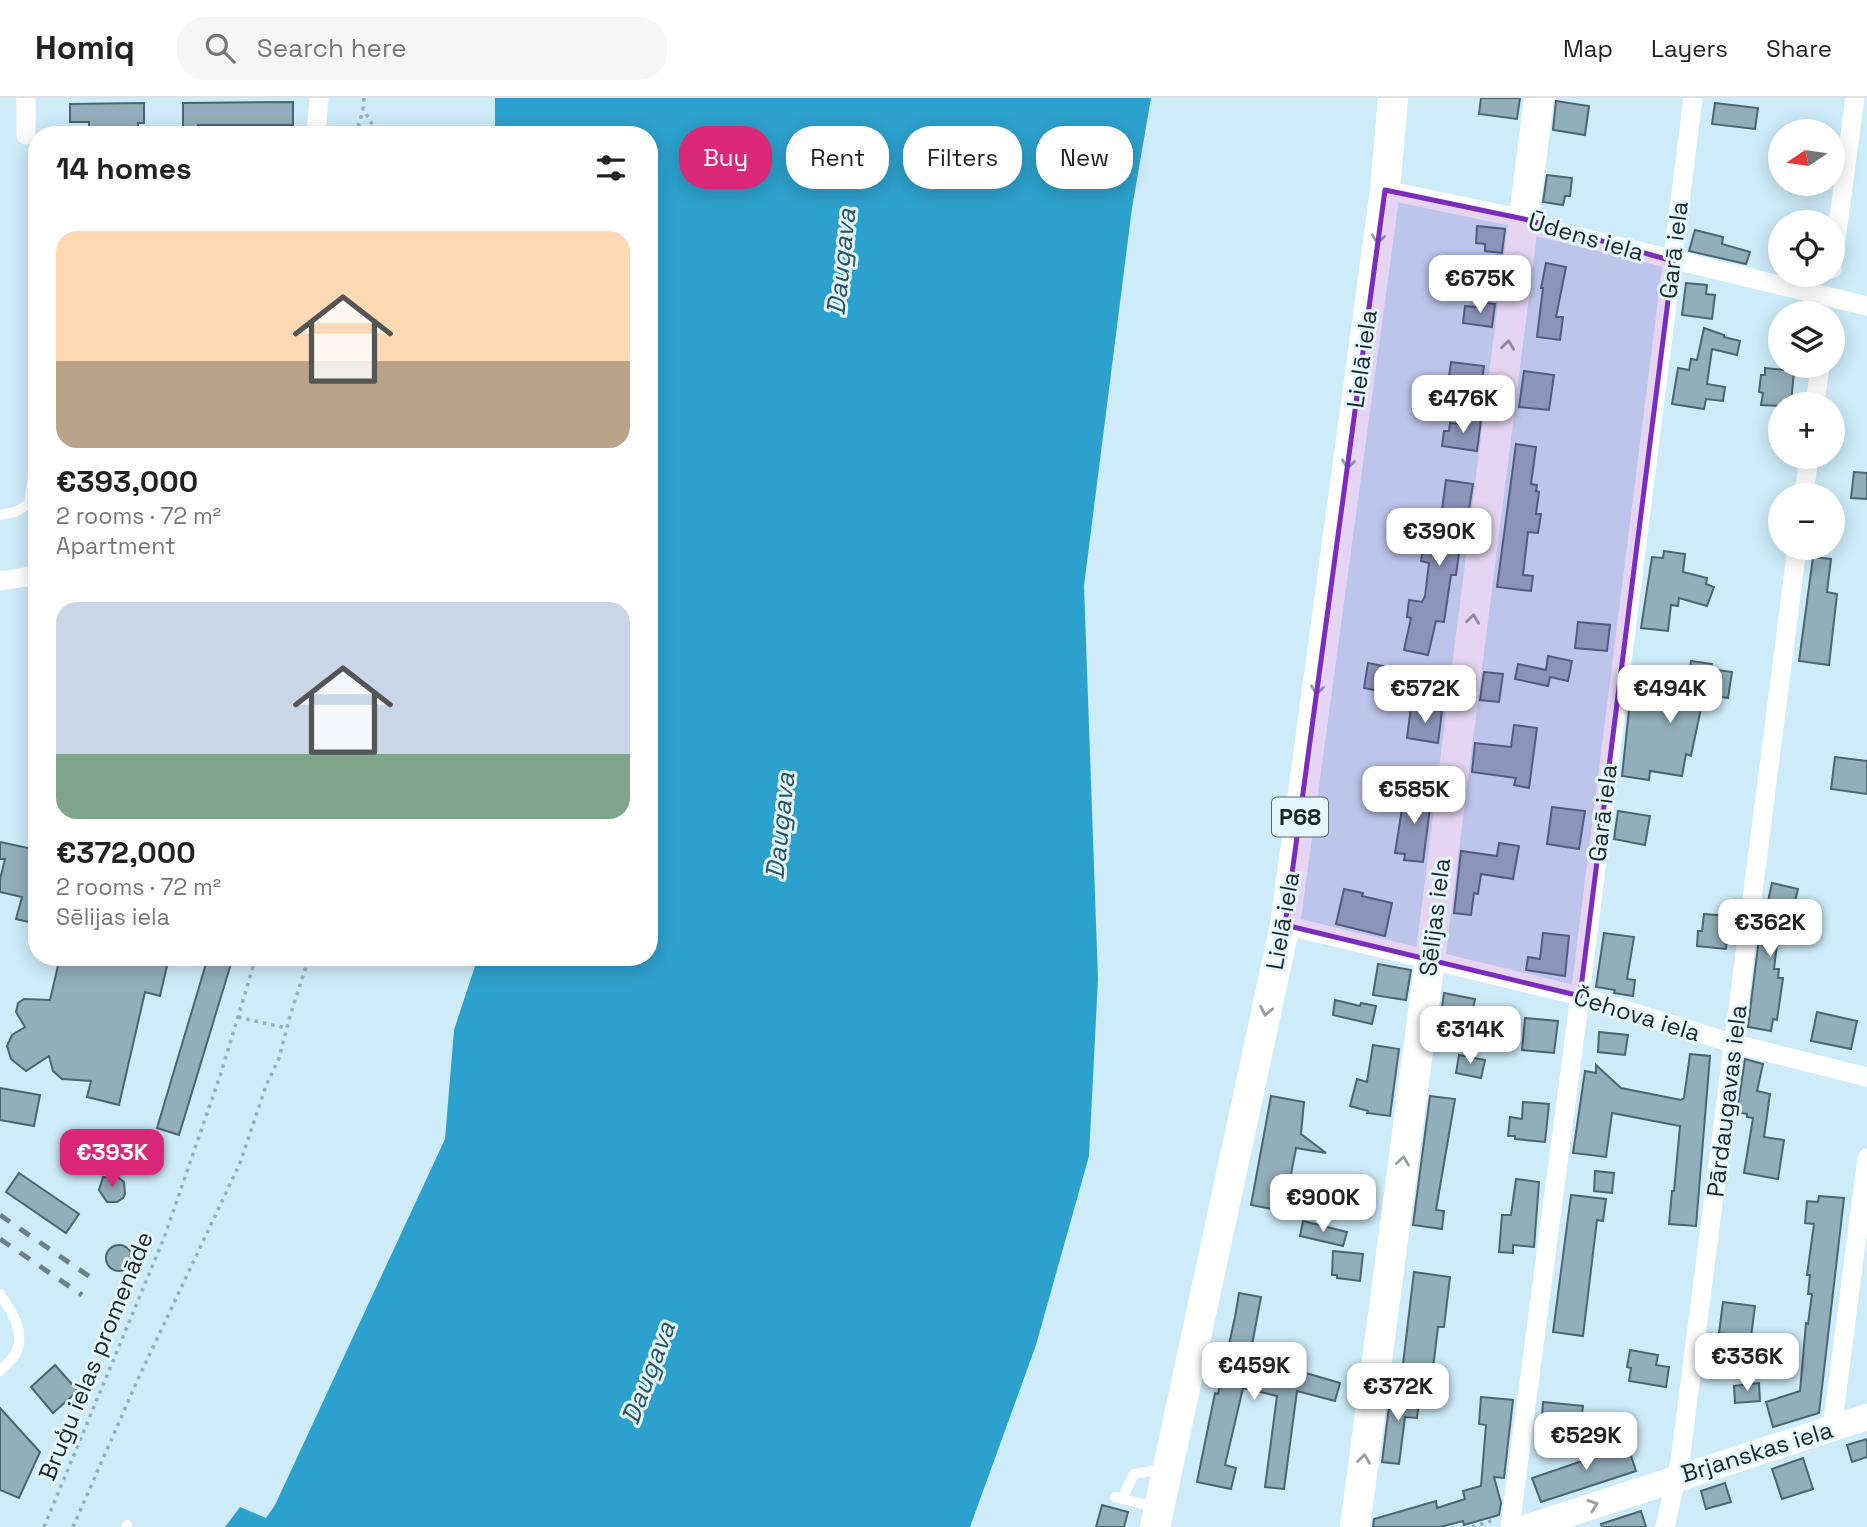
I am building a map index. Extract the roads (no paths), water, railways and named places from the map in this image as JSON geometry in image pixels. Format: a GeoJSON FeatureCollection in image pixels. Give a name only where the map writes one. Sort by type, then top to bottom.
{"type":"FeatureCollection","features":[{"type":"Feature","properties":{"kind":"main road","name":"Lielā iela"},"geometry":{"type":"LineString","coordinates":[[1157,1518],[1285,925],[1385,190],[1394,98]]}},
{"type":"Feature","properties":{"kind":"main road","name":"Sēlijas iela"},"geometry":{"type":"LineString","coordinates":[[1355,1527],[1539,98]]}},
{"type":"Feature","properties":{"kind":"main road","name":"Brjanskas iela"},"geometry":{"type":"LineString","coordinates":[[1528,1527],[1867,1417]]}},
{"type":"Feature","properties":{"kind":"street"},"geometry":{"type":"LineString","coordinates":[[26,98],[26,135]]}},
{"type":"Feature","properties":{"kind":"street"},"geometry":{"type":"LineString","coordinates":[[317,126],[319,98]]}},
{"type":"Feature","properties":{"kind":"street","name":"Garā iela"},"geometry":{"type":"LineString","coordinates":[[1510,1527],[1693,98]]}},
{"type":"Feature","properties":{"kind":"street"},"geometry":{"type":"LineString","coordinates":[[1840,210],[1855,98]]}},
{"type":"Feature","properties":{"kind":"street","name":"Ūdens iela"},"geometry":{"type":"LineString","coordinates":[[1385,190],[1524,219],[1538,226],[1673,261],[1810,301]]}},
{"type":"Feature","properties":{"kind":"street","name":"Ūdens iela"},"geometry":{"type":"LineString","coordinates":[[1845,306],[1867,306]]}},
{"type":"Feature","properties":{"kind":"street","name":"Pārdaugavas iela"},"geometry":{"type":"LineString","coordinates":[[1665,1527],[1678,1477],[1796,560]]}},
{"type":"Feature","properties":{"kind":"street"},"geometry":{"type":"LineString","coordinates":[[0,581],[28,576]]}},
{"type":"Feature","properties":{"kind":"street","name":"Čehova iela"},"geometry":{"type":"LineString","coordinates":[[1285,925],[1580,996],[1735,1044],[1867,1077]]}},
{"type":"Feature","properties":{"kind":"street"},"geometry":{"type":"LineString","coordinates":[[1832,1429],[1867,1158]]}},
{"type":"Feature","properties":{"kind":"lane"},"geometry":{"type":"LineString","coordinates":[[0,515],[15,512],[28,505]]}},
{"type":"Feature","properties":{"kind":"lane"},"geometry":{"type":"LineString","coordinates":[[0,1294],[12,1313],[19,1332],[16,1353],[0,1370]]}},
{"type":"Feature","properties":{"kind":"lane"},"geometry":{"type":"LineString","coordinates":[[1157,1518],[1119,1498],[1134,1474],[1167,1468]]}},
{"type":"Feature","properties":{"kind":"water","name":"Daugava"},"geometry":{"type":"Polygon","coordinates":[[[495,98],[1151,98],[1132,208],[1084,586],[1098,979],[1089,1156],[1036,1345],[970,1527],[225,1527],[240,1507],[266,1518],[275,1505],[445,1139],[454,1030],[475,966],[658,966],[658,126],[495,126],[495,98]]]}},
{"type":"Feature","properties":{"kind":"railway"},"geometry":{"type":"LineString","coordinates":[[0,1215],[93,1279]]}},
{"type":"Feature","properties":{"kind":"railway"},"geometry":{"type":"LineString","coordinates":[[0,1239],[82,1295]]}}]}
